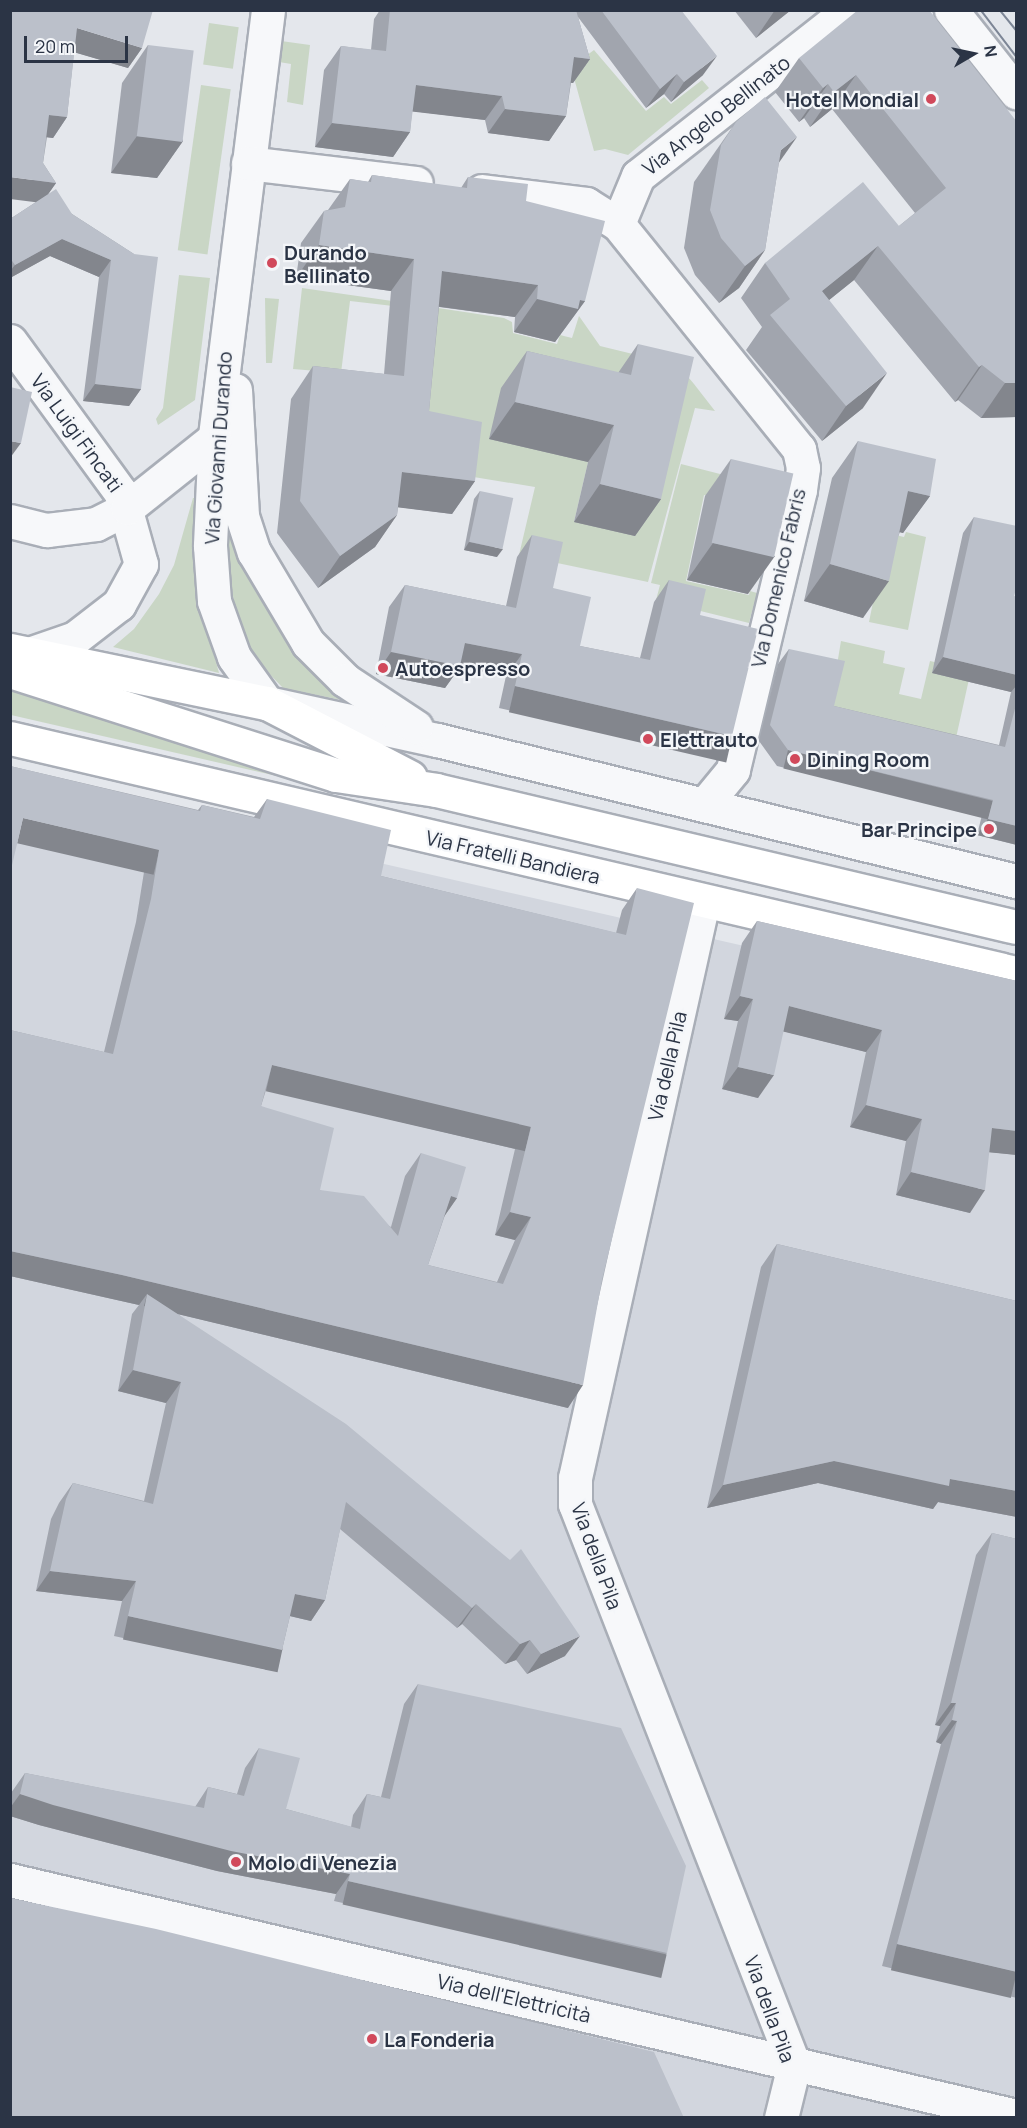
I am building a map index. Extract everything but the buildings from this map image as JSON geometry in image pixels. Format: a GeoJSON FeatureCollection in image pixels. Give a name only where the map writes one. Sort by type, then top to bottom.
{"type":"FeatureCollection","features":[{"type":"Feature","properties":{"kind":"main road"},"geometry":{"type":"LineString","coordinates":[[18,658],[267,703],[436,790]]}},
{"type":"Feature","properties":{"kind":"main road"},"geometry":{"type":"LineString","coordinates":[[18,658],[336,775],[436,790],[1017,927]]}},
{"type":"Feature","properties":{"kind":"main road","name":"Via Fratelli Bandiera"},"geometry":{"type":"LineString","coordinates":[[10,738],[703,902],[1017,973]]}},
{"type":"Feature","properties":{"kind":"street","name":"Via Giovanni Durando"},"geometry":{"type":"LineString","coordinates":[[267,703],[234,657],[214,601],[210,546],[215,438],[268,10]]}},
{"type":"Feature","properties":{"kind":"street","name":"Via Angelo Bellinato"},"geometry":{"type":"LineString","coordinates":[[618,224],[638,176],[849,10]]}},
{"type":"Feature","properties":{"kind":"street"},"geometry":{"type":"LineString","coordinates":[[951,10],[1017,92]]}},
{"type":"Feature","properties":{"kind":"street"},"geometry":{"type":"LineString","coordinates":[[248,163],[586,204],[618,224]]}},
{"type":"Feature","properties":{"kind":"street","name":"Via Domenico Fabris"},"geometry":{"type":"LineString","coordinates":[[618,224],[790,435],[803,468],[733,770],[705,804]]}},
{"type":"Feature","properties":{"kind":"street","name":"Via Giovanni Durando"},"geometry":{"type":"LineString","coordinates":[[228,322],[239,425],[242,516],[254,552],[308,643],[345,680],[437,740]]}},
{"type":"Feature","properties":{"kind":"street","name":"Via Luigi Fincati"},"geometry":{"type":"LineString","coordinates":[[10,341],[113,481],[127,508],[141,564],[119,604],[75,638],[18,658]]}},
{"type":"Feature","properties":{"kind":"street"},"geometry":{"type":"LineString","coordinates":[[10,521],[47,530],[96,524],[127,508],[215,438]]}},
{"type":"Feature","properties":{"kind":"street"},"geometry":{"type":"LineString","coordinates":[[267,703],[437,740],[1017,881]]}},
{"type":"Feature","properties":{"kind":"street","name":"Via della Pila"},"geometry":{"type":"LineString","coordinates":[[703,902],[575,1478],[574,1504],[794,2065],[781,2118]]}},
{"type":"Feature","properties":{"kind":"street","name":"Via dell'Elettricità"},"geometry":{"type":"LineString","coordinates":[[10,1880],[1017,2116]]}},
{"type":"Feature","properties":{"kind":"shaded area"},"geometry":{"type":"Polygon","coordinates":[[[11,779],[1016,1008],[1016,2117],[11,2118],[11,779]]]}},
{"type":"Feature","properties":{"kind":"green space"},"geometry":{"type":"Polygon","coordinates":[[[209,23],[239,27],[233,69],[203,65],[209,23]]]}},
{"type":"Feature","properties":{"kind":"green space"},"geometry":{"type":"Polygon","coordinates":[[[281,41],[310,45],[303,105],[287,102],[291,64],[279,62],[281,41]]]}},
{"type":"Feature","properties":{"kind":"green space"},"geometry":{"type":"Polygon","coordinates":[[[594,50],[646,111],[664,97],[671,104],[702,80],[709,88],[628,155],[605,149],[594,151],[571,67],[594,50]]]}},
{"type":"Feature","properties":{"kind":"green space"},"geometry":{"type":"Polygon","coordinates":[[[201,85],[231,89],[207,255],[178,250],[201,85]]]}},
{"type":"Feature","properties":{"kind":"green space"},"geometry":{"type":"Polygon","coordinates":[[[179,275],[210,278],[195,400],[158,425],[156,419],[163,408],[179,275]]]}},
{"type":"Feature","properties":{"kind":"green space"},"geometry":{"type":"Polygon","coordinates":[[[302,288],[420,305],[393,306],[350,301],[341,373],[293,369],[302,288]]]}},
{"type":"Feature","properties":{"kind":"green space"},"geometry":{"type":"Polygon","coordinates":[[[265,298],[279,299],[272,363],[266,363],[265,298]]]}},
{"type":"Feature","properties":{"kind":"green space"},"geometry":{"type":"Polygon","coordinates":[[[425,306],[504,318],[512,322],[513,333],[557,344],[560,335],[572,338],[579,316],[600,346],[678,365],[715,411],[695,408],[648,582],[519,555],[535,487],[413,467],[425,306]],[[667,394],[588,462],[574,522],[667,394]]]}},
{"type":"Feature","properties":{"kind":"green space"},"geometry":{"type":"Polygon","coordinates":[[[681,464],[779,489],[774,511],[704,495],[686,581],[749,595],[750,591],[757,593],[749,623],[656,600],[660,585],[651,583],[681,464]]]}},
{"type":"Feature","properties":{"kind":"green space"},"geometry":{"type":"Polygon","coordinates":[[[193,498],[199,498],[197,590],[219,673],[113,647],[134,629],[159,594],[174,565],[193,498]]]}},
{"type":"Feature","properties":{"kind":"green space"},"geometry":{"type":"Polygon","coordinates":[[[225,499],[243,562],[255,586],[284,632],[341,700],[283,688],[258,662],[243,634],[234,602],[226,554],[225,499]]]}},
{"type":"Feature","properties":{"kind":"green space"},"geometry":{"type":"Polygon","coordinates":[[[906,532],[926,537],[908,630],[869,622],[887,533],[904,537],[906,532]]]}},
{"type":"Feature","properties":{"kind":"green space"},"geometry":{"type":"Polygon","coordinates":[[[841,641],[885,651],[883,663],[905,668],[899,694],[921,699],[930,661],[971,670],[954,747],[828,719],[841,641]]]}},
{"type":"Feature","properties":{"kind":"green space"},"geometry":{"type":"Polygon","coordinates":[[[11,687],[342,791],[11,715],[11,687]]]}},
{"type":"Feature","properties":{"kind":"tram line"},"geometry":{"type":"LineString","coordinates":[[981,10],[1016,56]]}},
{"type":"Feature","properties":{"kind":"tram line"},"geometry":{"type":"LineString","coordinates":[[1000,10],[1016,30]]}},
{"type":"Feature","properties":{"kind":"place","name":"Hotel Mondial"},"geometry":{"type":"Point","coordinates":[931,99]}},
{"type":"Feature","properties":{"kind":"place","name":"Durando Bellinato"},"geometry":{"type":"Point","coordinates":[272,263]}},
{"type":"Feature","properties":{"kind":"place","name":"Autoespresso"},"geometry":{"type":"Point","coordinates":[383,668]}},
{"type":"Feature","properties":{"kind":"place","name":"Elettrauto"},"geometry":{"type":"Point","coordinates":[648,739]}},
{"type":"Feature","properties":{"kind":"place","name":"Dining Room"},"geometry":{"type":"Point","coordinates":[795,759]}},
{"type":"Feature","properties":{"kind":"place","name":"Bar Principe"},"geometry":{"type":"Point","coordinates":[989,829]}},
{"type":"Feature","properties":{"kind":"place","name":"Molo di Venezia"},"geometry":{"type":"Point","coordinates":[236,1862]}},
{"type":"Feature","properties":{"kind":"place","name":"La Fonderia"},"geometry":{"type":"Point","coordinates":[372,2039]}}]}
